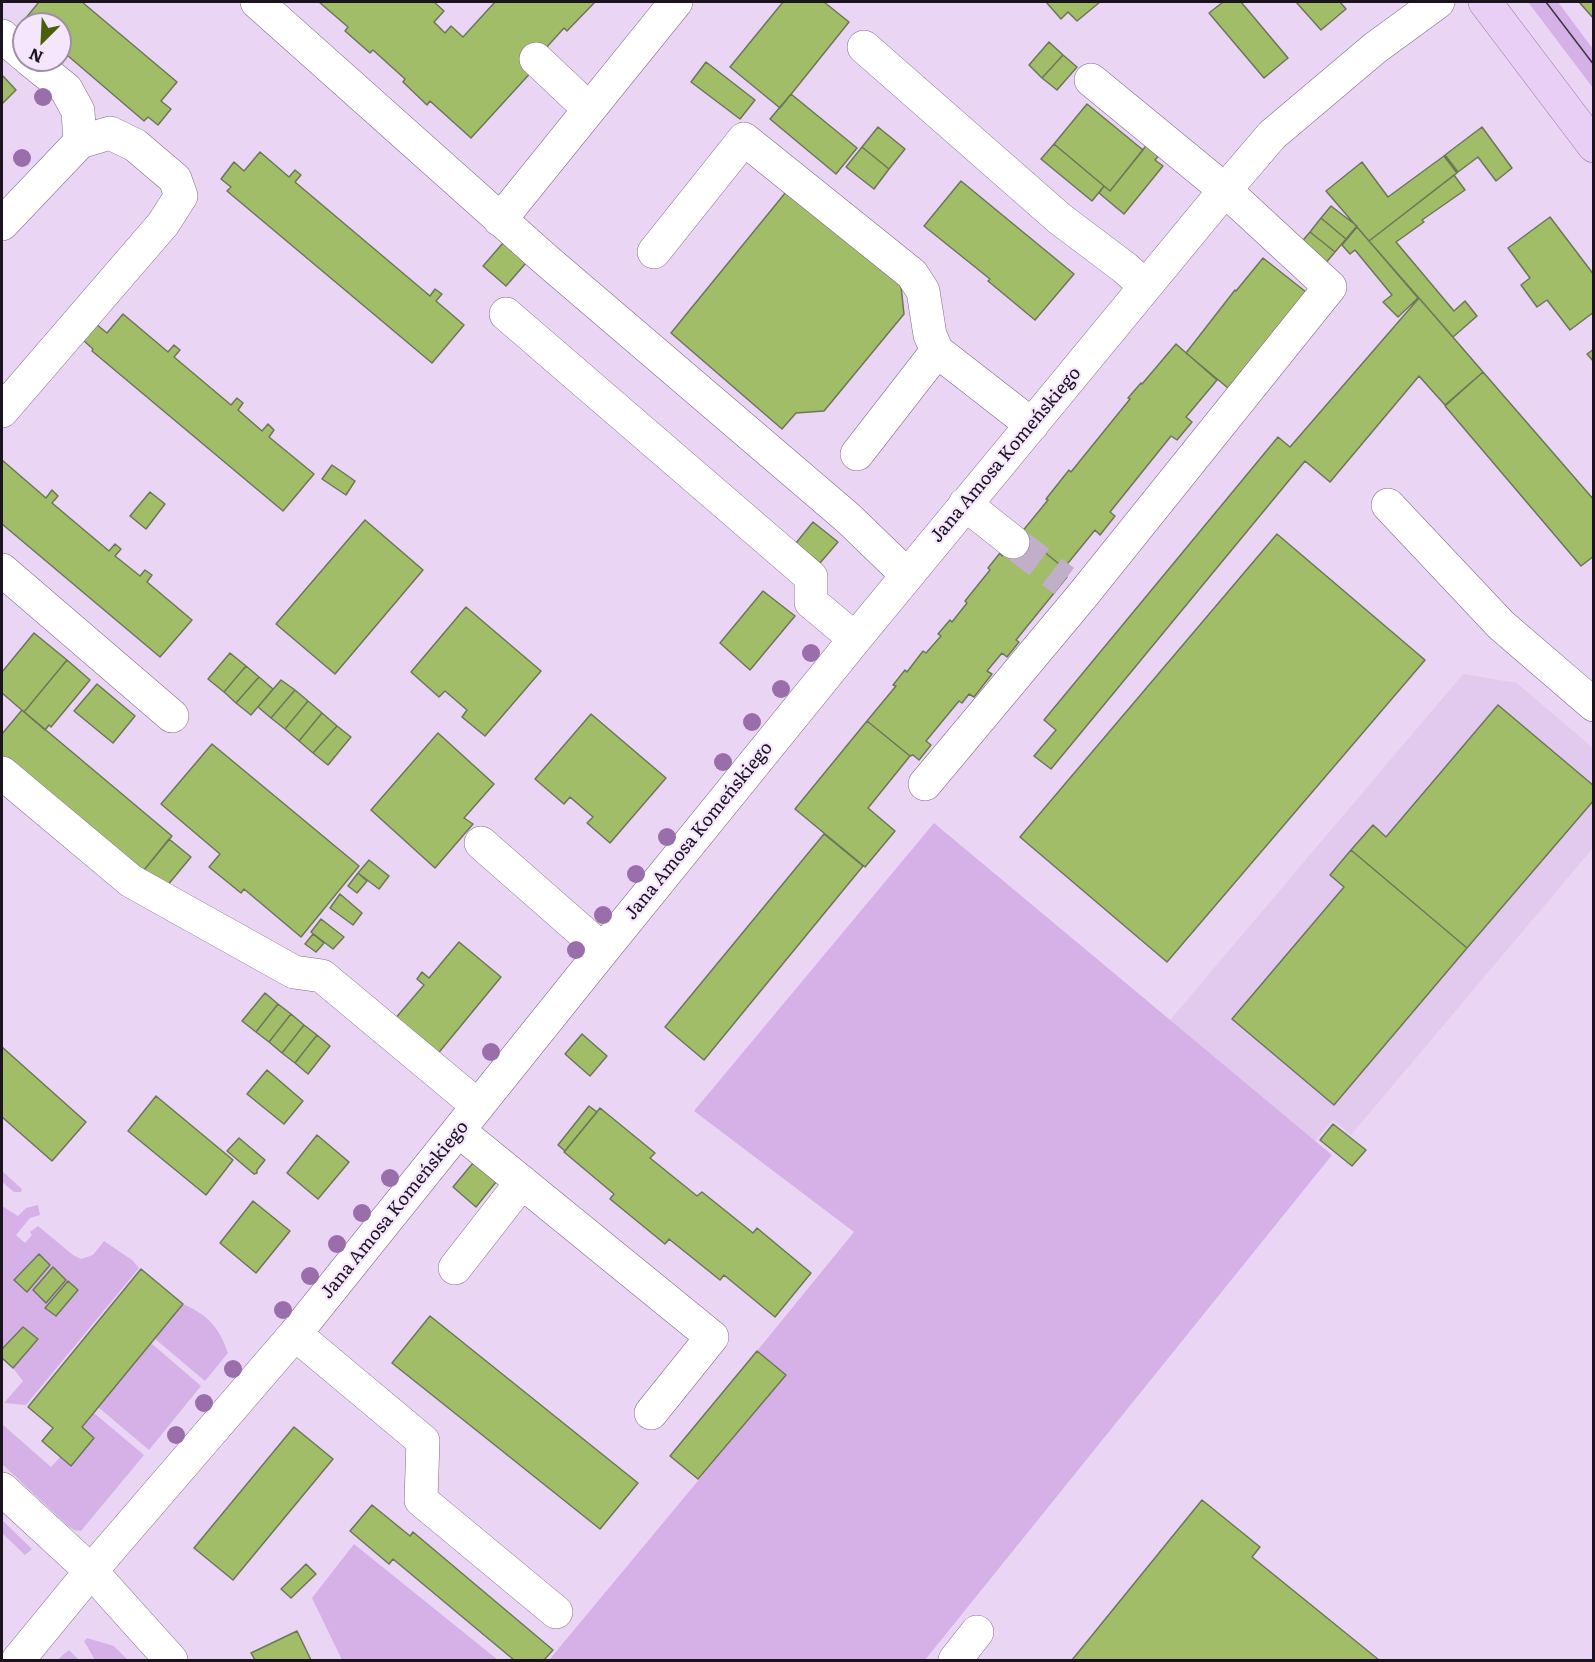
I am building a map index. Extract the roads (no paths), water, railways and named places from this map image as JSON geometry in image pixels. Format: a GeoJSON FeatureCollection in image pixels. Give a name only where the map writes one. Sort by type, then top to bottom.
{"type":"FeatureCollection","features":[{"type":"Feature","properties":{"kind":"main road"},"geometry":{"type":"LineString","coordinates":[[1485,2],[1593,146]]}},
{"type":"Feature","properties":{"kind":"street"},"geometry":{"type":"LineString","coordinates":[[257,2],[500,220],[848,518],[907,575]]}},
{"type":"Feature","properties":{"kind":"street"},"geometry":{"type":"LineString","coordinates":[[500,220],[676,2]]}},
{"type":"Feature","properties":{"kind":"street","name":"Jana Amosa Komeńskiego"},"geometry":{"type":"LineString","coordinates":[[18,1660],[91,1571],[296,1334],[907,575],[1272,135],[1404,26],[1438,2]]}},
{"type":"Feature","properties":{"kind":"street"},"geometry":{"type":"LineString","coordinates":[[864,47],[1060,219],[1145,286]]}},
{"type":"Feature","properties":{"kind":"street"},"geometry":{"type":"LineString","coordinates":[[536,59],[589,109]]}},
{"type":"Feature","properties":{"kind":"street"},"geometry":{"type":"LineString","coordinates":[[45,72],[66,89],[78,111],[80,142]]}},
{"type":"Feature","properties":{"kind":"street"},"geometry":{"type":"LineString","coordinates":[[925,784],[1073,589],[1330,287],[1225,190],[1091,80]]}},
{"type":"Feature","properties":{"kind":"street"},"geometry":{"type":"LineString","coordinates":[[2,224],[80,142],[110,133],[135,145],[175,179],[181,196],[163,224],[2,411]]}},
{"type":"Feature","properties":{"kind":"street"},"geometry":{"type":"LineString","coordinates":[[654,252],[744,139],[912,274],[923,291],[930,335],[938,351],[1032,425]]}},
{"type":"Feature","properties":{"kind":"street"},"geometry":{"type":"LineString","coordinates":[[506,314],[811,577],[811,602],[855,639]]}},
{"type":"Feature","properties":{"kind":"street"},"geometry":{"type":"LineString","coordinates":[[857,454],[938,351]]}},
{"type":"Feature","properties":{"kind":"street"},"geometry":{"type":"LineString","coordinates":[[965,504],[1013,542]]}},
{"type":"Feature","properties":{"kind":"street"},"geometry":{"type":"LineString","coordinates":[[1388,505],[1501,625],[1593,705]]}},
{"type":"Feature","properties":{"kind":"street"},"geometry":{"type":"LineString","coordinates":[[2,570],[172,716]]}},
{"type":"Feature","properties":{"kind":"street"},"geometry":{"type":"LineString","coordinates":[[2,773],[131,881],[294,972],[322,976],[468,1118],[522,1182],[712,1337],[651,1413]]}},
{"type":"Feature","properties":{"kind":"street"},"geometry":{"type":"LineString","coordinates":[[481,843],[603,950]]}},
{"type":"Feature","properties":{"kind":"street"},"geometry":{"type":"LineString","coordinates":[[455,1268],[522,1182]]}},
{"type":"Feature","properties":{"kind":"street"},"geometry":{"type":"LineString","coordinates":[[296,1334],[423,1441],[421,1500],[556,1612]]}},
{"type":"Feature","properties":{"kind":"street"},"geometry":{"type":"LineString","coordinates":[[2,1489],[91,1571],[171,1660]]}},
{"type":"Feature","properties":{"kind":"street"},"geometry":{"type":"LineString","coordinates":[[955,1660],[977,1632]]}},
{"type":"Feature","properties":{"kind":"tunnel"},"geometry":{"type":"LineString","coordinates":[[1013,542],[1064,581]]}},
{"type":"Feature","properties":{"kind":"tram line"},"geometry":{"type":"LineString","coordinates":[[1546,2],[1594,65]]}}]}
